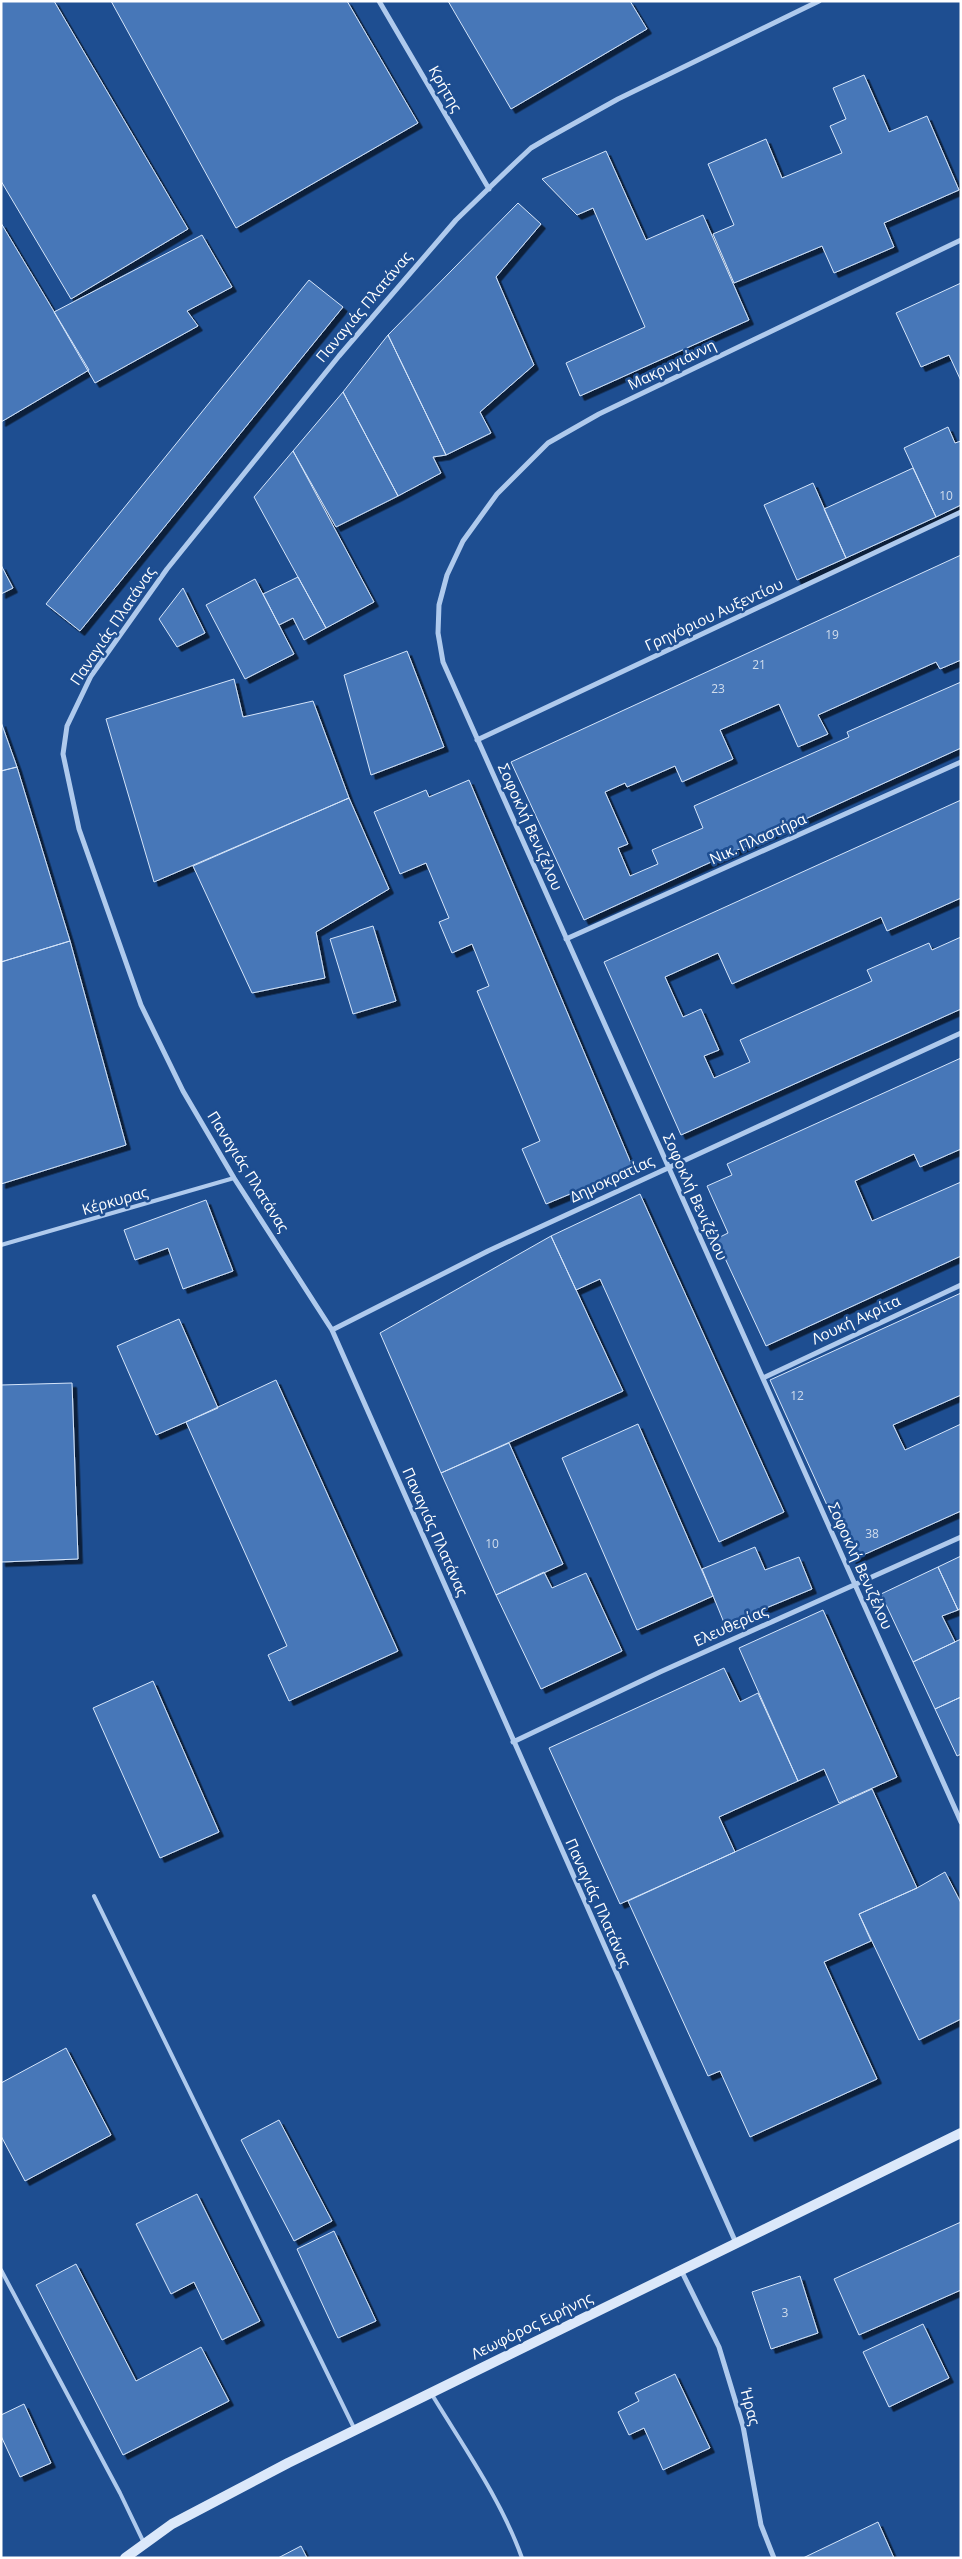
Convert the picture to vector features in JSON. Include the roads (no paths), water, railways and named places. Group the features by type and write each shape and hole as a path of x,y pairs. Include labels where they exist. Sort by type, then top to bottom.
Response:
{"street":[{"name":"Κρήτης","path":"379,1 489,189"},
{"name":"Παναγιάς Πλατάνας","path":"736,2243 332,1330 234,1178 183,1091 141,1005 79,829 63,754 67,726 91,676 196,532 410,271 456,220 531,148 618,99 819,1"},
{"name":"Μακρυγιάννη","path":"447,575 463,541 497,494 548,443 599,414 961,240"},
{"name":"Γρηγόριου Αυξεντίου","path":"477,740 961,512"},
{"name":"Σοφοκλή Βενιζέλου","path":"447,575 440,605 438,632 443,662 961,1822"},
{"name":"Νικ. Πλαστήρα","path":"566,939 961,762"},
{"name":"Δημοκρατίας","path":"332,1330 488,1251 961,1033"},
{"name":"Λουκή Ακρίτα","path":"763,1378 961,1285"},
{"name":"Ελευθερίας","path":"513,1742 660,1672 961,1537"},
{"name":"Λεωφόρος Ειρήνης","path":"125,2558 172,2524 205,2506 681,2269 961,2133"},
{"name":"Ήρας","path":"681,2269 719,2347 743,2426 762,2525 774,2558"}],"lane":[{"name":"Κέρκυρας","path":"1,1245 234,1178"},
{"path":"94,1896 355,2430"},
{"path":"1,2270 120,2492 144,2543"},
{"path":"431,2393 479,2472 513,2534 522,2558"}]}
